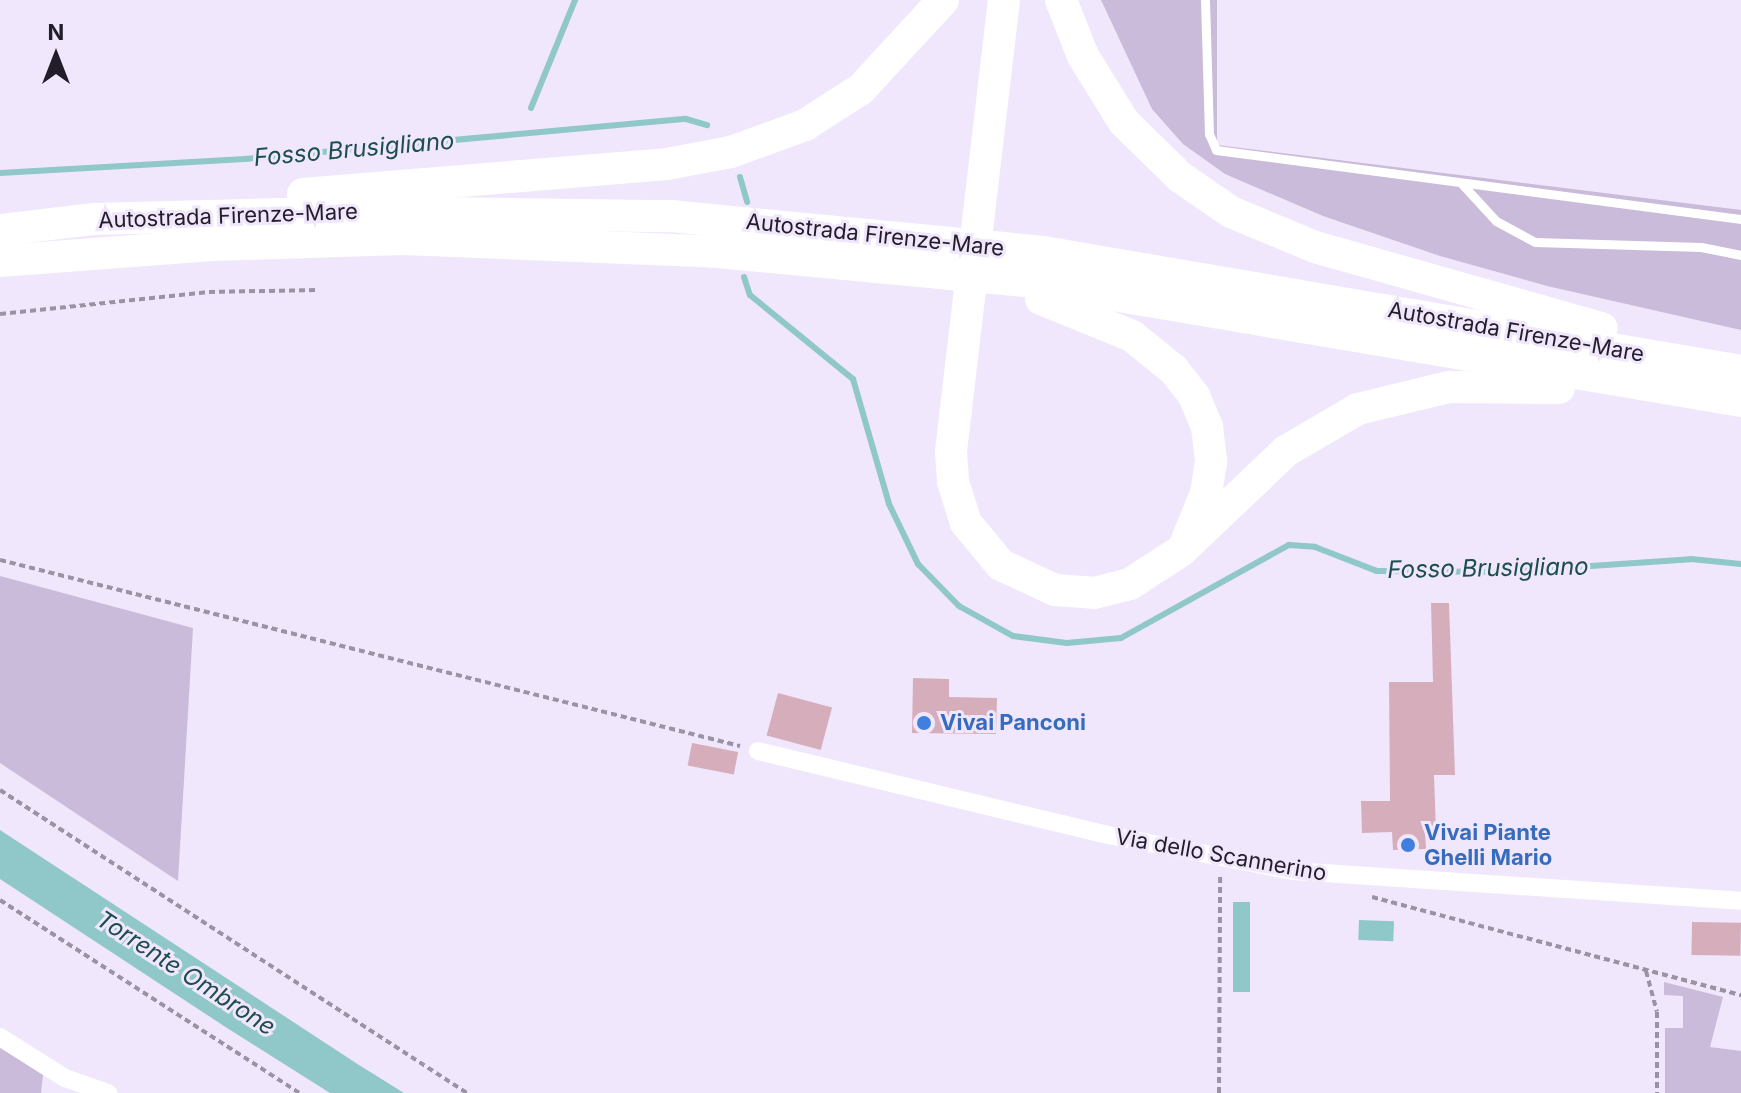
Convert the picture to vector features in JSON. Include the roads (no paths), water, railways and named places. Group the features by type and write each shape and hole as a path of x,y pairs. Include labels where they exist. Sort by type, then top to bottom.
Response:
{"highway":[{"path":"94,219 255,199 667,164 731,152 805,125 861,89 943,0"},
{"path":"1004,0 951,452 953,482 966,523 1001,565 1055,590 1094,593 1138,580 1182,550 1307,436 1358,409 1408,394 1507,384 1741,408"},
{"path":"1061,0 1083,56 1124,122 1180,177 1231,212 1384,268 1741,363"},
{"name":"Autostrada Firenze-Mare","path":"0,230 94,219 580,213 881,234 1153,269 1741,371"},
{"name":"Autostrada Firenze-Mare","path":"0,261 212,245 403,239 706,251 901,268 1187,304 1741,401"},
{"path":"901,268 1095,316 1148,346 1174,370 1202,411 1211,447 1206,493 1182,550"}],"street":[{"name":"Via dello Scannerino","path":"758,751 1221,858 1336,876 1741,901"},
{"path":"0,1037 65,1078 108,1093"}],"lane":[{"path":"1205,0 1209,134 1216,150 1741,219"},
{"path":"1462,184 1496,221 1535,242 1701,247 1741,255"}],"water":[{"name":"Torrente Ombrone","path":"0,830 404,1093 330,1093 227,1028 0,879"},
{"path":"1233,902 1250,902 1250,992 1233,992"},
{"path":"1359,920 1394,921 1393,941 1358,940"}],"waterway":[{"path":"531,108 575,0"},
{"name":"Fosso Brusigliano","path":"0,173 245,159 686,119 707,125"},
{"name":"Fosso Brusigliano","path":"740,177 747,202"},
{"name":"Fosso Brusigliano","path":"744,277 750,295 853,379 889,504 918,564 959,606 1013,636 1067,643 1121,638 1289,545 1315,547 1377,571 1502,572 1691,559 1741,564"}],"place":[{"name":"Vivai Panconi","path":"924,723"},
{"name":"Vivai Piante Ghelli Mario","path":"1408,845"}]}
